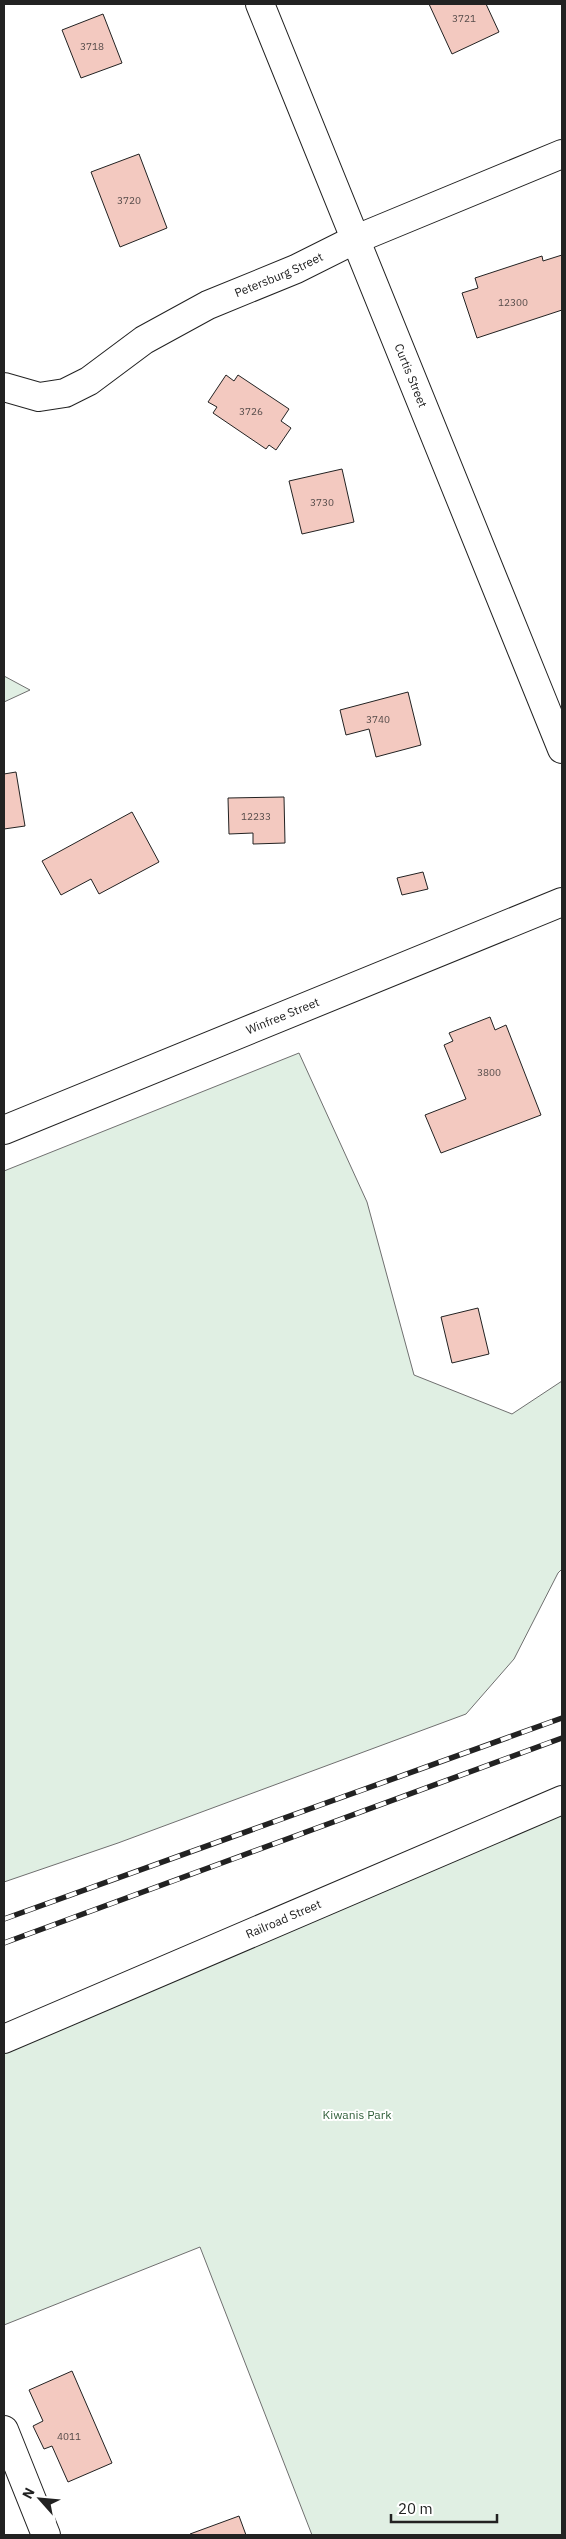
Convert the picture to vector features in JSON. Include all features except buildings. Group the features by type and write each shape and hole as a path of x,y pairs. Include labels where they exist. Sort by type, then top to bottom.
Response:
{"street":[{"name":"Curtis Street","path":"260,4 354,240 562,749"},
{"name":"Petersburg Street","path":"4,387 39,397 65,393 89,381 144,340 208,305 296,269 354,240 562,154"},
{"name":"Winfree Street","path":"4,1130 562,902"},
{"name":"Railroad Street","path":"4,2039 562,1800"},
{"path":"4,2430 46,2535"}],"green space":[{"path":"4,676 30,690 4,702"},
{"path":"299,1053 367,1202 414,1375 512,1414 562,1381 562,1569 558,1573 514,1659 466,1714 118,1843 4,1882 4,1171"},
{"name":"Kiwanis Park","path":"562,1792 562,2535 312,2535 200,2247 4,2325 4,2053"}],"railway":[{"path":"4,1919 562,1718"},
{"path":"4,1943 562,1738"}]}
